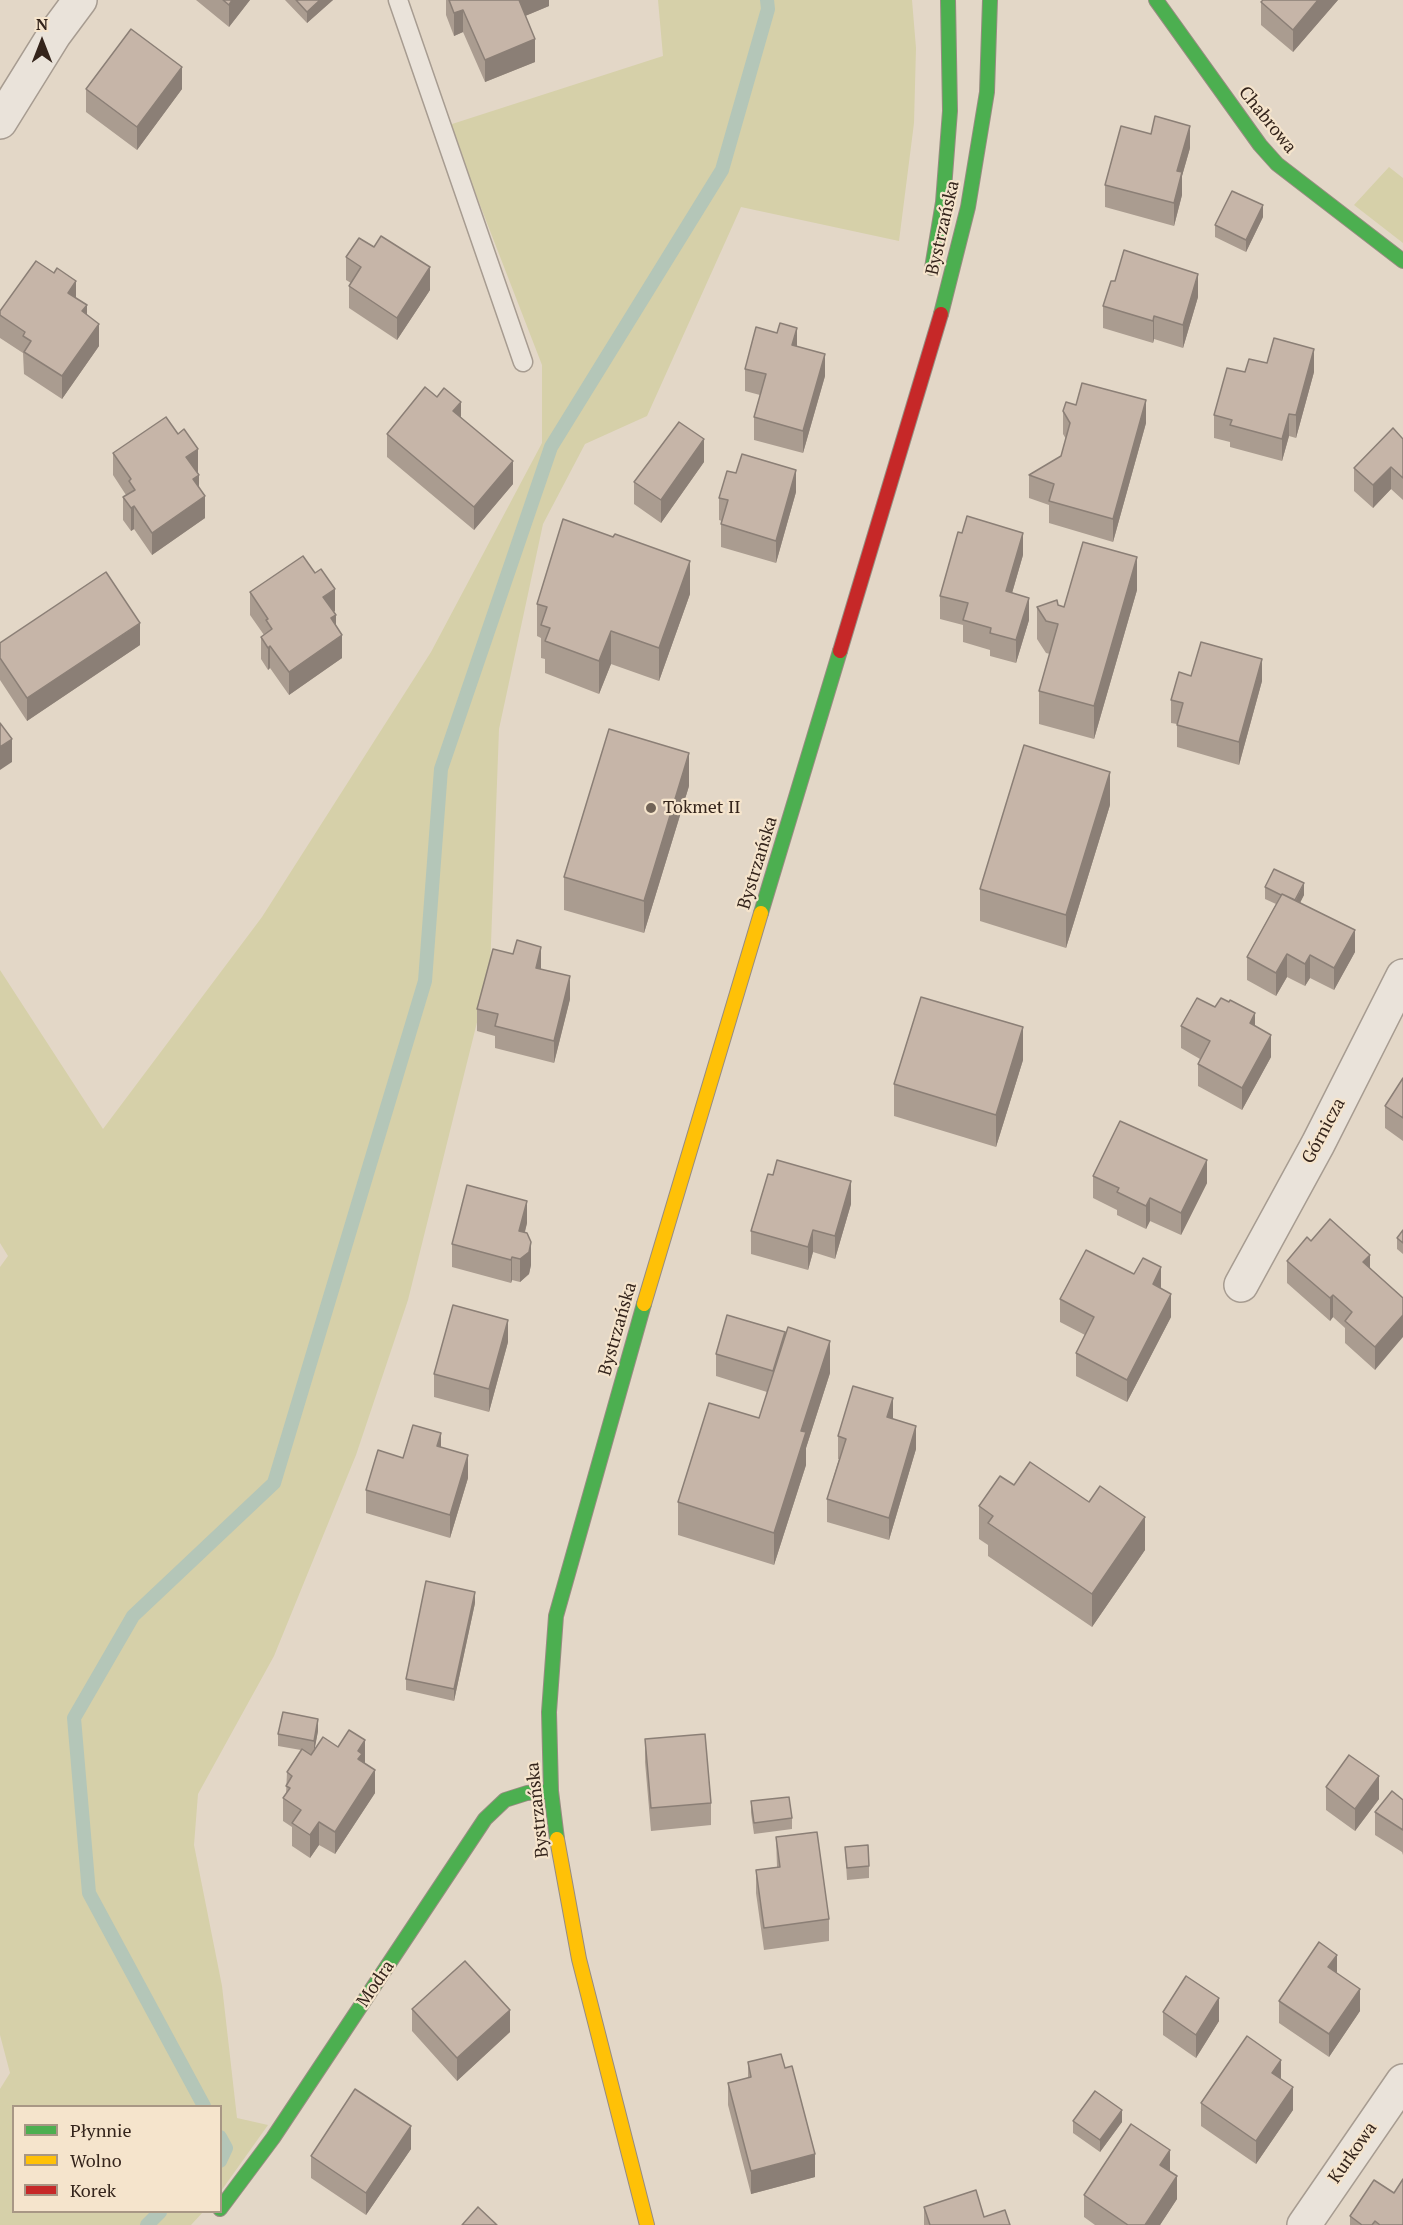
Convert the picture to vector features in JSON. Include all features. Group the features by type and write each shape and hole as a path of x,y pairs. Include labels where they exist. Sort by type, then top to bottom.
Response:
{"main road":[{"name":"Bystrzańska","path":"930,279 943,202 950,111 948,0"},
{"name":"Bystrzańska","path":"647,2225 579,1959 556,1834 551,1791 549,1712 550,1669 556,1616 566,1574 896,458 943,307 968,207 987,92 990,0"},
{"name":"Chabrowa","path":"1156,0 1260,145 1277,164 1403,261"},
{"name":"Bystrzańska","path":"896,458 920,335"},
{"name":"Modra","path":"222,2206 273,2139 485,1820 505,1800 527,1793 551,1791"}],"street":[{"path":"0,122 54,35 80,0"},
{"name":"Górnicza","path":"1241,1285 1318,1144 1403,976"},
{"name":"Kurkowa","path":"1304,2225 1403,2081"},
{"name":"Modra","path":"207,2225 217,2213"}],"lane":[{"path":"398,0 523,362"}],"shaded area":[{"path":"658,0 912,0 916,48 914,123 899,241 741,207 647,416 585,444 543,524 499,729 490,970 408,1300 356,1455 274,1656 198,1794 194,1845 222,1986 237,2118 268,2125 222,2190 222,2105 12,2105 12,2213 202,2213 191,2225 0,2225 0,2089 10,2073 0,2035 0,1267 8,1256 0,1243 0,970 103,1129 262,917 431,652 542,443 542,365 449,125 663,56"},
{"path":"1389,167 1403,178 1403,243 1354,205"}],"building":[{"path":"296,0 320,0 307,12"},
{"path":"449,0 519,0 535,39 485,60 463,10 454,13"},
{"path":"1263,0 1318,0 1293,30 1261,2"},
{"path":"131,29 182,67 137,127 86,89"},
{"path":"1155,116 1190,126 1177,171 1182,172 1174,203 1105,185 1121,126 1151,134"},
{"path":"1232,191 1263,205 1246,240 1215,225"},
{"path":"381,236 430,267 397,318 349,286 361,267 346,257 359,238 374,247"},
{"path":"1124,250 1198,274 1183,325 1154,316 1153,321 1103,306 1111,281 1115,281"},
{"path":"36,261 54,273 57,268 76,281 68,293 87,305 82,311 99,324 62,376 24,352 31,341 23,336 25,332 0,315 0,311"},
{"path":"780,323 797,328 792,345 825,354 803,431 754,417 766,374 745,369 756,327 777,333"},
{"path":"1274,338 1314,349 1296,415 1289,414 1282,439 1230,425 1232,420 1214,415 1227,368 1245,372 1249,359 1267,363"},
{"path":"1082,383 1146,400 1113,519 1049,501 1054,484 1029,475 1061,456 1070,423 1063,411 1066,402 1076,405"},
{"path":"425,387 437,397 444,388 461,402 453,411 513,461 474,507 387,434"},
{"path":"166,417 178,434 184,429 198,449 186,457 199,475 193,479 205,496 152,533 134,506 131,508 123,497 135,490 129,481 131,479 113,453"},
{"path":"679,422 704,439 661,500 634,482"},
{"path":"1393,428 1403,439 1403,478 1391,467 1373,485 1354,468"},
{"path":"742,454 796,470 776,541 721,524 728,500 719,498 727,471 736,473"},
{"path":"967,516 1023,533 1006,591 1029,598 1016,640 990,633 991,628 963,620 968,603 940,596 958,532 962,533"},
{"path":"563,519 613,537 615,534 690,561 659,648 611,631 599,661 545,641 550,628 541,625 547,607 537,604"},
{"path":"1083,542 1137,557 1094,706 1039,691 1058,624 1046,621 1037,607 1057,600 1058,605 1064,607"},
{"path":"303,556 315,573 321,569 335,589 323,597 336,615 331,618 342,635 289,672 261,637 272,629 250,592"},
{"path":"106,572 140,623 27,698 0,658 0,643"},
{"path":"1201,642 1262,659 1239,742 1177,725 1183,703 1171,700 1179,672 1191,676"},
{"path":"0,723 12,739 0,747"},
{"path":"609,729 689,753 644,901 564,877"},
{"path":"1024,745 1110,772 1066,915 980,889"},
{"path":"1274,869 1304,883 1295,900 1265,887"},
{"path":"1282,894 1355,930 1334,968 1310,955 1305,964 1287,954 1276,973 1247,957"},
{"path":"517,940 541,947 536,968 570,976 554,1041 495,1026 498,1014 477,1009 493,949 513,954"},
{"path":"921,997 1023,1027 996,1115 894,1084"},
{"path":"1197,998 1215,1007 1221,998 1229,1002 1230,1000 1255,1013 1250,1023 1271,1035 1242,1088 1198,1064 1210,1041 1181,1026"},
{"path":"1403,1078 1403,1118 1385,1106"},
{"path":"1120,1121 1207,1160 1181,1213 1150,1198 1146,1206 1117,1192 1119,1188 1093,1176"},
{"path":"777,1160 851,1181 835,1236 813,1230 808,1247 751,1231 768,1174 773,1175"},
{"path":"467,1185 527,1201 519,1231 527,1233 531,1242 529,1252 520,1259 512,1257 511,1260 452,1244"},
{"path":"1330,1219 1370,1255 1363,1262 1403,1298 1403,1315 1375,1347 1345,1321 1352,1312 1333,1295 1330,1298 1287,1261 1307,1237 1311,1241"},
{"path":"1403,1230 1403,1243 1397,1238"},
{"path":"1086,1250 1134,1274 1143,1258 1161,1267 1153,1284 1171,1294 1127,1380 1076,1353 1094,1317 1060,1299"},
{"path":"453,1305 508,1320 489,1389 434,1374"},
{"path":"727,1315 785,1332 773,1371 716,1354"},
{"path":"788,1327 830,1341 801,1431 806,1432 774,1533 678,1502 709,1403 759,1418"},
{"path":"853,1386 893,1398 887,1417 916,1426 889,1518 827,1499 846,1439 838,1436"},
{"path":"413,1425 441,1433 437,1446 468,1455 450,1515 366,1490 378,1450 403,1458"},
{"path":"1030,1462 1089,1502 1100,1486 1145,1517 1092,1594 988,1523 993,1516 979,1506 1000,1476 1014,1485"},
{"path":"426,1581 475,1592 454,1689 406,1679"},
{"path":"283,1712 318,1719 314,1741 278,1734"},
{"path":"349,1730 365,1740 358,1751 362,1754 358,1759 375,1770 335,1832 319,1822 310,1835 292,1823 301,1810 283,1798 290,1788 286,1786 292,1776 287,1772 302,1749 311,1755 323,1737 338,1747"},
{"path":"705,1734 711,1803 651,1808 645,1739"},
{"path":"1349,1755 1379,1776 1355,1809 1326,1787"},
{"path":"1392,1791 1403,1800 1403,1830 1375,1812"},
{"path":"789,1797 792,1818 754,1823 751,1801"},
{"path":"817,1832 829,1919 764,1928 756,1870 780,1867 776,1837"},
{"path":"868,1845 869,1866 847,1868 845,1847"},
{"path":"1319,1942 1337,1955 1328,1967 1360,1989 1329,2034 1279,2001"},
{"path":"465,1961 510,2010 457,2058 412,2009"},
{"path":"1186,1976 1219,1998 1196,2035 1163,2012"},
{"path":"1247,2036 1281,2060 1272,2073 1293,2087 1256,2141 1201,2103"},
{"path":"781,2054 785,2068 792,2066 815,2154 751,2171 728,2083 751,2077 748,2062"},
{"path":"355,2089 411,2126 366,2193 311,2156"},
{"path":"1095,2091 1122,2110 1100,2140 1073,2121"},
{"path":"1131,2124 1170,2150 1160,2165 1177,2176 1145,2225 1128,2225 1084,2195"},
{"path":"1403,2179 1403,2225 1380,2225 1375,2221 1372,2225 1362,2225 1350,2216 1374,2180 1394,2193"},
{"path":"976,2190 984,2217 1005,2210 1010,2225 930,2225 924,2207"},
{"path":"478,2207 497,2225 462,2225"}],"waterway":[{"path":"203,2105 89,1893 74,1718 133,1616 274,1483 425,981 441,769 551,447 722,170 768,9 767,0"},
{"path":"222,2141 226,2148 222,2157"},
{"path":"147,2225 159,2213"}],"traffic: fast":[{"path":"932,268 943,202 950,111 948,0"},
{"path":"941,314 968,207 987,92 990,0"},
{"path":"1156,0 1260,145 1277,164 1403,261"},
{"path":"761,913 840,651"},
{"path":"557,1839 551,1791 549,1712 556,1616 644,1304"},
{"path":"222,2206 273,2138 485,1819 505,1800 527,1793 551,1791"}],"traffic: slow":[{"path":"644,1304 761,913"},
{"path":"557,1839 579,1959 647,2225"}],"traffic: jam":[{"path":"840,651 941,314"}],"place":[{"name":"Tokmet II","path":"651,808"}]}
